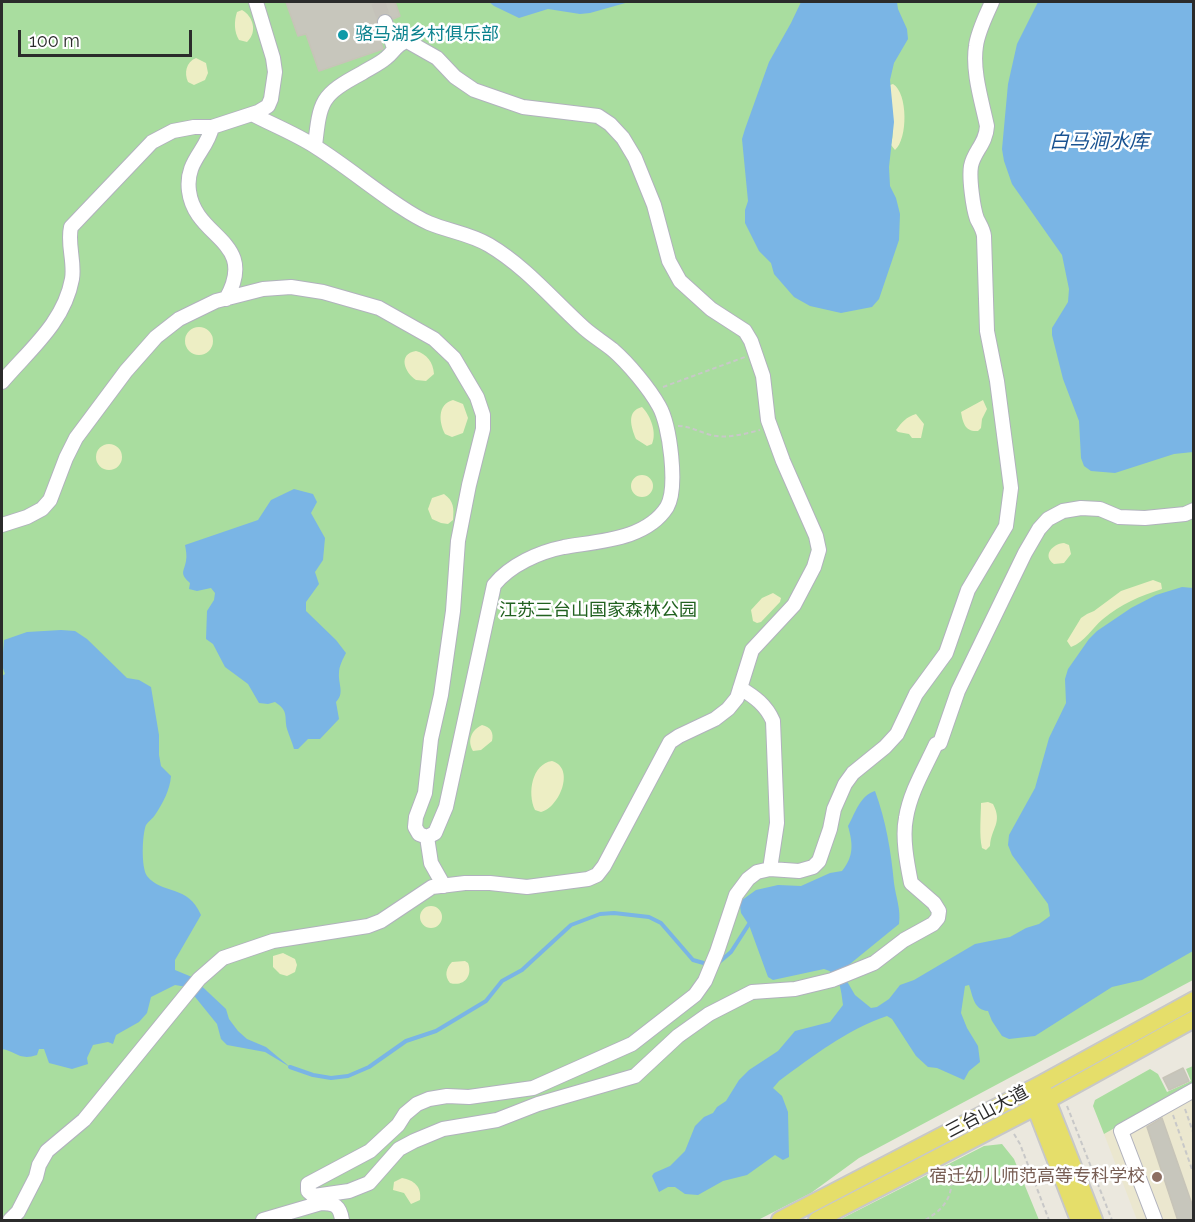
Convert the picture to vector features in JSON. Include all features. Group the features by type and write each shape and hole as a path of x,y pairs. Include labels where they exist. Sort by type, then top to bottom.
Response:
{"main road":[{"name":"三台山大道","path":"817,1221 1007,1122 1043,1094 1194,1000"},
{"name":"三台山大道","path":"780,1221 1194,1019"},
{"path":"1043,1094 1079,1221"},
{"path":"1043,1094 1094,1221"}],"lane":[{"path":"2,382 52,327 61,311 72,276 69,235 71,227 152,142 173,131 194,127 212,127 252,114 268,106 275,72 256,2"},
{"path":"992,2 978,35 975,49 975,64 987,126 986,137 971,164 970,174 975,212 983,228 987,331 996,375 1011,488 1006,526 968,590 946,653 916,694 897,734 853,773 845,784 834,809 819,861 813,867 799,871 770,868 757,872 748,879 736,895 712,965 705,981 694,994 632,1044 533,1088 469,1097 447,1096 417,1104 405,1114 399,1125 370,1151 308,1184 308,1191 315,1196 350,1191 369,1183 399,1149 414,1141 443,1130 497,1120 538,1104 635,1076 678,1036 709,1014 752,992 795,989 834,980 874,963 904,940 933,924 938,918 939,911 934,903 916,890 911,883 905,829 907,813 936,744 940,743 958,691 1024,553 1038,529 1063,511 1081,508 1100,509 1119,517 1145,518 1185,514 1194,510"},
{"path":"385,22 394,48"},
{"path":"10,1221 18,1212 47,1151 84,1120 199,980 224,958 273,940 368,926 381,921 432,887 490,883 526,887 588,879 597,875 604,866 670,742 715,719 737,698 752,650 794,605 814,567 819,550 816,536 783,461 771,427 763,376 745,331 711,309 680,281 669,261 654,205 635,158 623,138 610,124 598,116 523,107 474,90 459,81 437,58 407,41 394,48 388,57 331,91 323,102 317,124 315,146"},
{"path":"2,525 27,517 42,509 50,500 76,438 126,371 156,337 180,319 216,301 263,289 291,287 323,292 379,308 434,339 454,358 477,397 483,416 483,429 458,542 453,611 441,695 431,739 425,792 416,817 415,827 419,834 427,837 435,833 446,807 494,585 502,575 543,552 610,541 655,521 668,506 673,487 671,459 660,407 615,352 585,329 544,287 509,257 485,242 429,223 402,208 315,146 252,114"},
{"path":"212,127 194,160 188,179 192,206 197,215 226,243 236,267 248,281 263,289"},
{"path":"226,299 233,287 236,267"},
{"path":"740,688 757,699 769,711 773,721 777,823 770,868"},
{"path":"427,837 432,863 444,886"},
{"path":"1155,1221 1121,1131 1194,1090"},
{"path":"263,1221 321,1203 329,1203 340,1209 342,1221"}],"path":[{"path":"648,392 755,353"},
{"path":"666,427 683,426 712,435 724,436 771,427"},
{"path":"1043,1094 1112,1221"},
{"path":"1175,1101 1194,1135"},
{"path":"1175,1101 1194,1175"},
{"path":"1007,1122 1020,1143 1049,1221"},
{"path":"925,1221 940,1211 951,1194 954,1149"}],"shaded area":[{"name":"宿迁幼儿师范高等专科学校","path":"1193,1084 1193,1220 1137,1220 1104,1134"}],"green space":[{"name":"江苏三台山国家森林公园","path":"2,2 1193,2 1193,980 859,1158 811,1193 758,1220 2,1220"},
{"path":"1193,1066 1193,1084 1104,1134 1093,1106 1095,1100 1150,1069 1158,1074 1167,1092 1191,1081 1186,1069"},
{"path":"1002,1144 1014,1159 1039,1220 839,1220 984,1146"}],"sand":[{"path":"242,10 253,24 252,34 247,42 239,40 235,30 237,12"},
{"path":"196,58 206,63 208,73 205,80 194,85 188,82 186,72 190,62"},
{"path":"893,84 901,97 905,116 902,136 895,150 891,145 893,123 890,85"},
{"path":"199,327 209,331 213,341 209,351 199,355 189,351 185,341 189,331"},
{"path":"416,351 426,356 432,366 434,374 426,381 416,380 406,369 406,356"},
{"path":"453,400 463,404 468,418 463,433 452,437 445,434 441,425 441,414 444,405"},
{"path":"983,400 987,409 981,428 978,431 970,430 964,423 961,412"},
{"path":"642,407 653,430 652,444 647,446 636,439 631,425 634,412"},
{"path":"916,414 924,424 921,438 912,438 909,434 896,430 905,420"},
{"path":"109,444 118,448 122,457 118,466 109,470 100,466 96,457 100,448"},
{"path":"642,475 650,478 653,486 650,494 642,497 634,494 631,486 634,478"},
{"path":"444,494 452,502 453,508 453,520 448,524 432,519 428,509 432,498"},
{"path":"1064,543 1069,545 1071,554 1064,563 1054,564 1050,561 1050,551"},
{"path":"1153,580 1161,583 1162,589 1117,609 1103,619 1080,642 1071,647 1067,641 1081,618 1121,591"},
{"path":"773,593 781,598 780,602 761,622 753,621 751,610 762,598"},
{"path":"482,725 491,731 492,741 481,750 473,751 470,743 471,736"},
{"path":"552,761 563,771 564,779 559,796 548,809 541,812 535,810 531,796 533,780 545,763"},
{"path":"981,803 993,804 997,821 990,846 986,850 982,848 981,843"},
{"path":"431,906 439,909 442,917 439,925 431,928 423,925 420,917 423,909"},
{"path":"283,953 295,959 297,965 295,972 287,976 280,974 273,967 273,956"},
{"path":"465,961 469,968 466,979 455,984 450,983 446,975 450,964"},
{"path":"402,1178 416,1185 420,1191 420,1200 411,1204 404,1193 393,1190 394,1182"}],"water":[{"path":"489,2 629,2 590,13 580,14 548,9 519,18"},
{"path":"801,2 897,2 907,29 908,39 894,63 890,80 894,122 889,167 890,186 900,214 899,240 879,299 872,307 841,313 810,306 794,297 774,274 771,263 759,251 745,223 748,201 742,139 769,62"},
{"name":"白马涧水库","path":"1038,2 1193,2 1193,452 1174,454 1115,473 1091,471 1084,466 1081,458 1079,421 1063,379 1052,335 1052,328 1068,302 1069,289 1062,255 1012,184 1002,149 1008,84 1017,44"},
{"path":"294,489 313,494 317,502 311,513 325,538 323,560 315,572 319,584 306,602 306,611 346,653 339,670 341,692 336,702 339,719 320,739 308,739 298,749 294,749 282,708 275,702 259,703 248,684 225,667 213,644 206,639 207,611 214,600 215,593 211,588 197,591 189,589 190,583 184,577 183,572 186,559 185,545 258,520 271,500"},
{"path":"1182,587 1193,588 1193,951 1142,980 1112,987 1035,1036 1009,1039 1002,1036 988,1011 977,1005 969,985 965,986 961,1013 978,1046 980,1062 969,1071 964,1080 937,1068 928,1067 916,1056 892,1019 887,1016 872,1022 830,1044 779,1081 773,1088 782,1096 788,1112 789,1157 783,1160 775,1155 747,1175 723,1181 698,1195 685,1194 675,1187 668,1187 659,1192 652,1176 654,1173 670,1166 685,1151 695,1126 726,1101 739,1080 749,1070 778,1051 795,1031 830,1022 843,1005 837,978 824,969 773,980 768,977 749,925 741,913 742,900 756,890 778,885 801,886 830,873 842,871 849,860 851,850 848,826 865,796 875,791 888,836 899,908 899,924 845,968 848,983 855,995 871,1008 889,999 900,985 914,980 975,944 1010,937 1039,924 1050,916 1048,904 1012,855 1008,845 1009,835 1035,788 1049,738 1066,703 1065,679 1068,669 1097,631 1131,608 1156,595"},
{"path":"75,631 87,639 127,678 139,680 151,687 159,735 161,766 171,776 163,801 146,825 143,843 145,872 153,882 189,898 201,915 175,960 175,970 192,977 226,1009 229,1019 247,1039 266,1047 290,1067 265,1052 227,1045 221,1039 217,1024 187,987 175,985 151,997 147,1013 139,1022 116,1035 113,1044 108,1042 93,1045 87,1058 88,1064 72,1069 49,1063 44,1049 39,1049 37,1055 26,1057 2,1049 2,676 5,674 2,665 4,640 27,632"}],"building":[{"name":"骆马湖乡村俱乐部","path":"286,2 395,2 400,16 393,19 386,13 378,17 376,24 383,49 319,71 306,34 298,36"},
{"path":"1183,1068 1189,1081 1169,1090 1163,1078"},
{"path":"1162,1118 1194,1210 1194,1218 1185,1221 1178,1221 1147,1127"}],"waterway":[{"path":"290,1067 331,1078 348,1076 369,1067 406,1041 436,1031 486,1001 502,981 522,970 571,925 600,914 614,913 649,917 661,923 693,960 707,964"},
{"path":"717,964 731,952 749,924"}],"tunnel":[{"path":"378,2 385,22"}],"place":[{"name":"骆马湖乡村俱乐部","path":"343,35"},
{"name":"宿迁幼儿师范高等专科学校","path":"1157,1177"}]}
